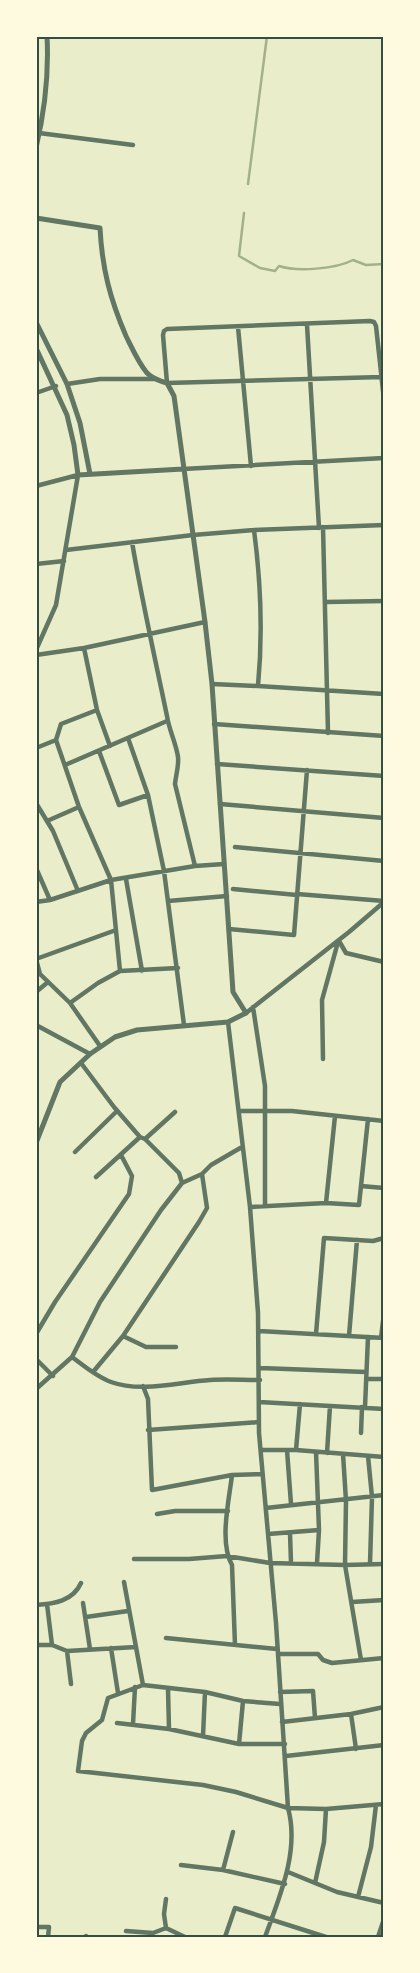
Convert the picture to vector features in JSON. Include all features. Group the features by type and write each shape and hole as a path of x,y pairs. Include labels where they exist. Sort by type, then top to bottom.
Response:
{"street":[{"path":"36,148 45,102 49,65 47,36"},
{"path":"38,135 132,144"},
{"path":"36,218 100,228 103,265 111,298 138,360 155,379 167,384 382,376"},
{"path":"36,322 67,384 80,424 90,474"},
{"path":"246,1013 233,992 212,684 174,396 167,384 163,335 167,329 374,322 384,400"},
{"path":"308,325 326,602 328,733"},
{"path":"238,327 250,466"},
{"path":"36,348 56,386 67,415 74,445 78,476 56,605 36,650"},
{"path":"67,384 100,379 155,379"},
{"path":"36,393 56,386"},
{"path":"36,486 90,474 384,458"},
{"path":"66,550 254,530 384,525"},
{"path":"254,530 262,608 258,686"},
{"path":"132,542 139,586 167,721 178,755 179,764 176,784 195,866"},
{"path":"36,564 64,561"},
{"path":"326,602 384,601"},
{"path":"36,655 84,648 205,622"},
{"path":"84,648 97,710 110,746"},
{"path":"212,684 384,694"},
{"path":"97,710 62,724 56,740 80,807 111,880 120,971"},
{"path":"65,765 167,721"},
{"path":"214,724 384,736"},
{"path":"128,738 148,795 164,870 184,1025"},
{"path":"36,748 56,740"},
{"path":"99,751 119,806 148,795"},
{"path":"217,764 384,776"},
{"path":"229,929 294,935 307,770"},
{"path":"36,803 53,831 78,891"},
{"path":"220,804 384,818"},
{"path":"47,821 80,807"},
{"path":"235,848 384,861"},
{"path":"36,902 50,900 111,880 126,879 164,870 224,864"},
{"path":"36,868 50,900"},
{"path":"126,879 142,970"},
{"path":"233,889 384,902"},
{"path":"168,901 227,896"},
{"path":"36,1143 60,1082 100,1046 115,1037 132,1031 228,1022 246,1013 384,902"},
{"path":"100,1046 70,1003 40,974 36,959 116,930"},
{"path":"338,940 346,954 384,962"},
{"path":"323,1059 322,1000 338,940"},
{"path":"70,1003 98,983 120,971 178,968"},
{"path":"36,992 48,982"},
{"path":"253,1007 265,1086 265,1206"},
{"path":"228,1022 250,1207 259,1331 259,1422 262,1474 291,1828 288,1872 265,1937"},
{"path":"36,1025 90,1054"},
{"path":"81,1063 118,1111 142,1138 179,1173 182,1183"},
{"path":"75,1152 118,1111"},
{"path":"239,1111 292,1111 384,1121"},
{"path":"96,1177 175,1112"},
{"path":"326,1203 335,1116"},
{"path":"250,1207 326,1203 359,1205 368,1119"},
{"path":"36,1389 53,1376 72,1357 100,1302 161,1210 182,1183 202,1174 211,1165 242,1146"},
{"path":"36,1334 54,1302 130,1194 132,1176 121,1155"},
{"path":"93,1372 122,1336 175,1260 207,1208 202,1174"},
{"path":"361,1186 384,1188"},
{"path":"316,1334 324,1238 373,1241 384,1238"},
{"path":"349,1336 357,1240"},
{"path":"259,1331 382,1338 384,1313"},
{"path":"122,1336 146,1347 176,1347"},
{"path":"360,1433 368,1337"},
{"path":"72,1357 109,1382 143,1386 210,1380 260,1380"},
{"path":"36,1359 53,1376"},
{"path":"260,1368 366,1372"},
{"path":"366,1379 384,1379"},
{"path":"143,1386 148,1399 152,1490 232,1475 262,1474"},
{"path":"259,1402 384,1408"},
{"path":"296,1450 300,1404"},
{"path":"327,1453 330,1406"},
{"path":"148,1430 259,1422"},
{"path":"261,1450 296,1450 384,1457"},
{"path":"287,1450 291,1504"},
{"path":"316,1452 319,1530 317,1563"},
{"path":"343,1454 346,1501 344,1565 361,1660"},
{"path":"368,1456 372,1497 370,1564"},
{"path":"232,1475 225,1540 226,1556 232,1565 235,1645"},
{"path":"266,1508 291,1504 346,1501 384,1495"},
{"path":"157,1514 175,1511 228,1510"},
{"path":"268,1534 319,1530"},
{"path":"290,1533 291,1563"},
{"path":"134,1559 189,1559 226,1556 270,1563 384,1564"},
{"path":"124,1582 143,1685"},
{"path":"36,1605 72,1597 81,1583"},
{"path":"352,1602 384,1600"},
{"path":"83,1602 90,1649"},
{"path":"47,1604 52,1646"},
{"path":"86,1617 128,1611"},
{"path":"166,1638 277,1649"},
{"path":"37,1645 52,1646 67,1651 136,1647"},
{"path":"111,1648 118,1693"},
{"path":"67,1651 71,1684"},
{"path":"278,1654 318,1654 323,1660 332,1663 384,1658"},
{"path":"280,1704 243,1700 205,1692 143,1685 118,1693 108,1698 102,1720 86,1733 82,1742 78,1771 203,1785 236,1792 288,1808 326,1809 384,1804"},
{"path":"133,1724 135,1688"},
{"path":"168,1689 170,1729"},
{"path":"280,1692 313,1691 314,1718"},
{"path":"203,1736 205,1692"},
{"path":"240,1744 243,1700"},
{"path":"282,1722 384,1708"},
{"path":"351,1714 356,1749"},
{"path":"117,1724 133,1724 170,1729 240,1744 285,1744"},
{"path":"286,1756 384,1745"},
{"path":"358,1897 371,1847 376,1805"},
{"path":"315,1883 324,1842 326,1809"},
{"path":"223,1870 233,1832"},
{"path":"181,1865 223,1870 285,1884"},
{"path":"288,1872 338,1892 384,1903"},
{"path":"166,1899 164,1914 166,1928"},
{"path":"225,1937 235,1908 326,1937"},
{"path":"378,1937 384,1919"},
{"path":"36,1927 49,1927 48,1937"},
{"path":"126,1931 153,1933 166,1928 185,1937"}],"waterway":[{"path":"248,184 267,36"},
{"path":"244,213 239,256 260,268 275,271 279,266 296,269 316,269 337,266 353,260 366,265 384,264"}]}
